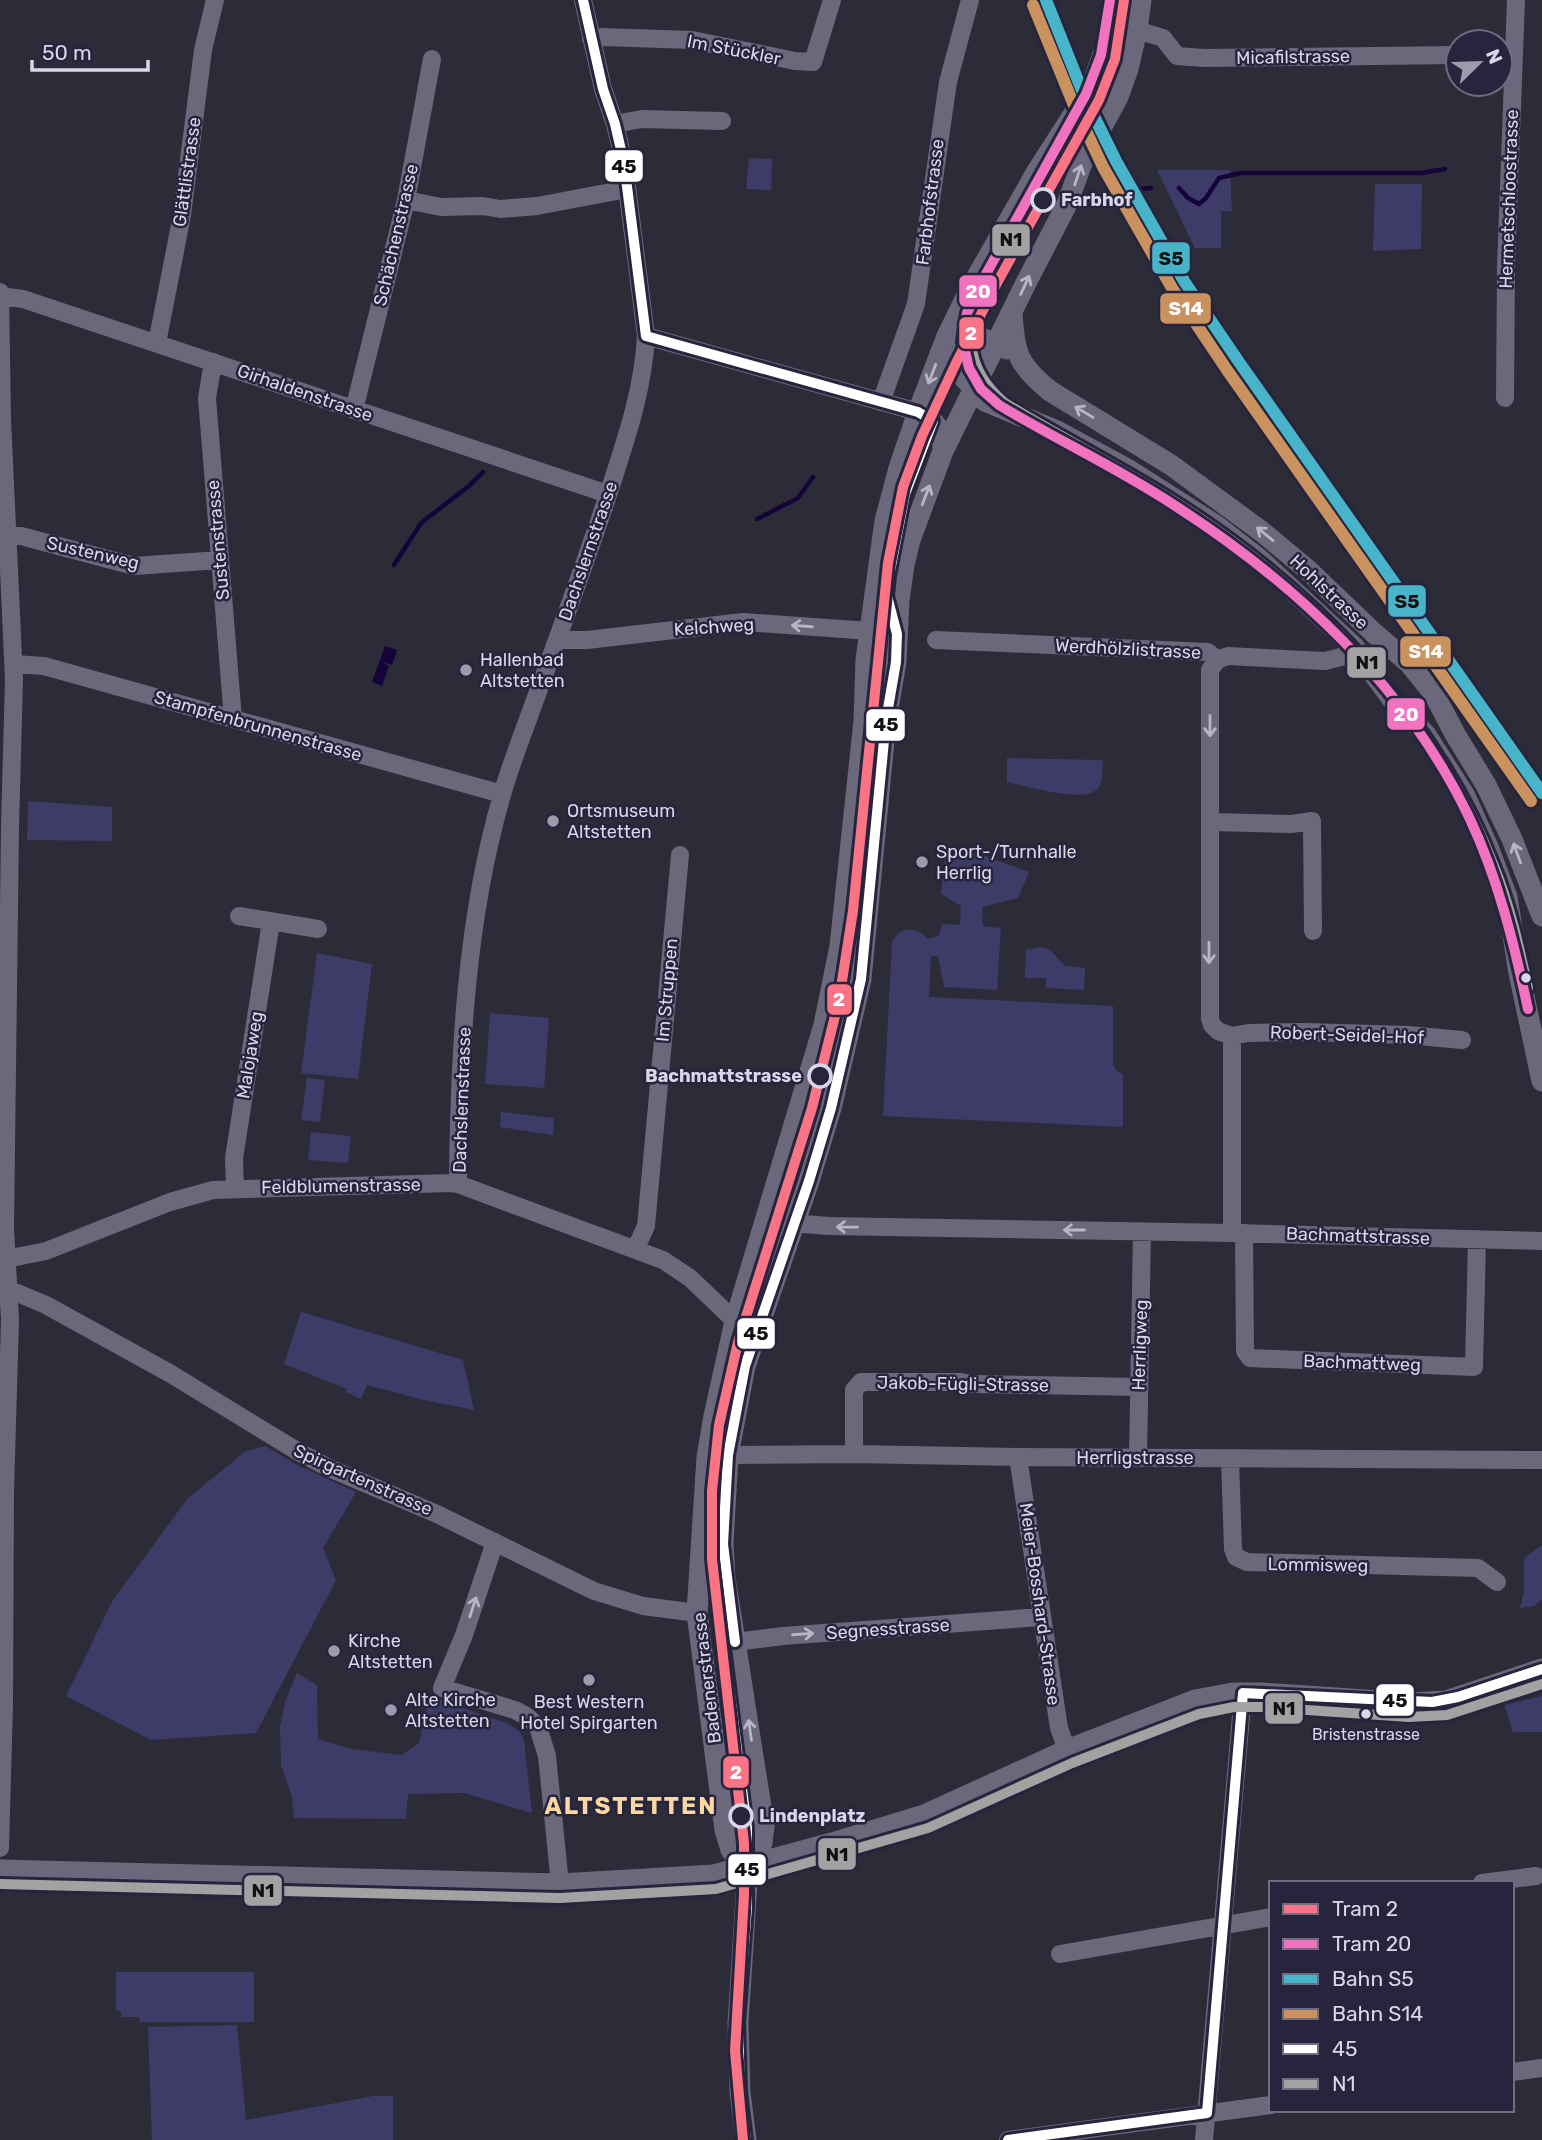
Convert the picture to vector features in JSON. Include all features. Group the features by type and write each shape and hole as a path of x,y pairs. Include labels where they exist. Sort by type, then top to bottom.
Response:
{"street":[{"name":"Glättlistrasse","path":"157,343 183,215 203,50 215,0"},
{"name":"Dachslernstrasse","path":"458,1184 465,1016 472,943 490,842 502,793 637,405 645,364 646,336 624,163 590,39 583,0"},
{"name":"Im Stückler","path":"590,39 608,37 692,40 795,61 813,62 832,0"},
{"name":"Farbhofstrasse","path":"881,402 916,304 945,99 970,0"},
{"name":"Badenerstrasse","path":"748,1867 731,1850 724,1830 697,1613 707,1457 735,1321 824,1026 840,946 864,721 866,660 885,521 918,412 947,336 961,305 1036,173 1091,87 1107,44 1115,0"},
{"name":"Badenerstrasse","path":"746,2140 740,2092 738,2023 748,1867 762,1843 764,1826 735,1642 723,1544 728,1455 745,1366 797,1221 831,1108 861,979 886,720 896,662 899,600 904,565 916,520 943,451 1067,204 1082,163 1118,97 1128,69 1141,0"},
{"name":"Hermetschloostrasse","path":"1511,28 1516,0"},
{"name":"Micafilstrasse","path":"1137,30 1163,38 1177,55 1204,58 1444,55"},
{"name":"Schächenstrasse","path":"354,410 406,200 432,60"},
{"name":"Hermetschloostrasse","path":"1505,398 1507,98"},
{"path":"615,124 642,119 722,121"},
{"path":"406,200 441,207 483,206 500,209 537,206 627,189"},
{"name":"Girhaldenstrasse","path":"0,295 23,299 608,494"},
{"path":"0,295 2,419 9,536 10,827 3,1160 6,1259 4,1289 10,1320 0,1848"},
{"path":"1012,313 1017,355"},
{"name":"Hohlstrasse","path":"1542,916 1512,839 1486,785 1434,694 1409,663 1308,570 1261,531 1171,465 1050,391 1038,382 1017,355 996,342 975,334 947,336 957,370 985,401 1083,444 1173,497 1217,526 1279,576 1354,647 1395,703 1434,746 1465,796 1488,847 1510,909 1519,974 1542,1081"},
{"path":"646,336 927,415 942,436 943,451"},
{"name":"Sustenstrasse","path":"213,362 207,398 233,719"},
{"name":"Sustenweg","path":"9,536 21,536 134,566 220,560"},
{"name":"Kelchweg","path":"557,640 587,640 743,622 870,631"},
{"name":"Werdhölzlistrasse","path":"936,640 1208,652 1217,660 1228,656 1335,660 1354,647"},
{"path":"1217,660 1210,670 1210,1019 1218,1031 1232,1036 1238,1233"},
{"name":"Stampfenbrunnenstrasse","path":"9,674 44,666 502,793"},
{"path":"1210,822 1291,824 1312,821 1312,931"},
{"name":"Im Struppen","path":"636,1248 646,1226 680,855"},
{"path":"239,916 318,929"},
{"name":"Malojaweg","path":"235,1189 234,1158 271,922"},
{"name":"Robert-Seidel-Hof","path":"1232,1036 1248,1033 1314,1032 1462,1040"},
{"name":"Feldblumenstrasse","path":"6,1259 46,1251 186,1196 213,1190 458,1184 663,1260 690,1278 735,1321"},
{"name":"Bachmattstrasse","path":"797,1221 829,1226 1542,1241"},
{"name":"Herrligweg","path":"1138,1458 1142,1232"},
{"name":"Bachmattweg","path":"1238,1233 1245,1351 1250,1358 1474,1367 1477,1239"},
{"name":"Spirgartenstrasse","path":"4,1289 46,1305 170,1374 297,1451 438,1514 563,1576 614,1598 643,1606 697,1613"},
{"path":"735,1321 758,1332"},
{"name":"Jakob-Fügli-Strasse","path":"854,1454 854,1390 861,1382 961,1381 971,1384 1139,1387"},
{"name":"Herrligstrasse","path":"728,1455 1542,1460"},
{"name":"Meier-Bosshard-Strasse","path":"1018,1457 1059,1728 1067,1750"},
{"name":"Lommisweg","path":"1230,1459 1233,1549 1236,1557 1247,1562 1478,1568 1497,1581"},
{"path":"495,1542 464,1635 442,1688 515,1710 538,1727 547,1756 559,1884"},
{"name":"Segnesstrasse","path":"735,1642 1041,1617"},
{"path":"0,1870 559,1884 714,1875 924,1815 1067,1750 1195,1700 1243,1693 1432,1702 1458,1698 1542,1669"},
{"path":"1204,2140 1243,1693"},
{"path":"1497,1881 1536,1876"},
{"path":"1060,1954 1269,1917"},
{"path":"1514,2072 1542,2068"},
{"path":"1010,2140 1269,2105"}],"shaded area":[{"path":"749,158 772,159 771,190 746,189"},
{"path":"1157,170 1230,170 1232,211 1221,211 1221,248 1195,248"},
{"path":"1375,184 1422,184 1421,249 1373,251"},
{"path":"385,646 397,650 392,665 382,662 389,666 382,686 372,682"},
{"path":"1007,758 1103,760 1101,781 1095,791 1077,795 1007,782"},
{"path":"28,801 112,807 112,841 27,840"},
{"path":"963,848 1029,872 1018,898 982,907 983,926 1001,928 997,990 944,987 938,956 931,956 929,997 1113,1006 1113,1065 1123,1074 1123,1127 883,1116 892,942 904,930 914,930 928,939 938,936 943,924 960,925 961,906 941,894 945,857"},
{"path":"1041,947 1050,950 1065,966 1085,968 1084,990 1046,988 1046,978 1025,978 1026,950"},
{"path":"317,953 372,964 358,1079 301,1073"},
{"path":"490,1013 549,1018 544,1088 485,1084"},
{"path":"307,1078 325,1080 320,1122 301,1120"},
{"path":"501,1112 554,1118 553,1135 500,1127"},
{"path":"311,1132 351,1136 348,1163 308,1160"},
{"path":"301,1312 463,1360 474,1410 367,1385 361,1399 346,1392 347,1389 284,1364"},
{"path":"266,1446 297,1465 356,1492 323,1548 336,1580 256,1733 151,1740 66,1696 113,1600 188,1498 246,1451"},
{"path":"1542,1545 1542,1599 1534,1606 1520,1608 1524,1591 1524,1558"},
{"path":"297,1673 317,1685 318,1739 351,1749 402,1755 419,1743 429,1696 509,1724 520,1732 524,1740 532,1813 464,1793 408,1794 406,1819 294,1818 292,1797 281,1765 280,1727 285,1702"},
{"path":"1542,1696 1542,1732 1513,1732 1504,1705"},
{"path":"116,1972 254,1972 254,2022 140,2022 139,2017 121,2017 121,2011 116,2010"},
{"path":"237,2025 246,2120 373,2096 393,2096 393,2140 152,2140 148,2027"}],"waterway":[{"path":"1179,188 1188,198 1199,204 1219,178 1241,173 1421,173 1445,169"},
{"path":"1139,189 1151,188"},
{"path":"394,565 421,523 483,472"},
{"path":"757,519 798,498 813,477"}],"tram line":[{"name":"20","path":"1110,0 1101,55 1086,94 967,313 963,342 969,368 981,389 999,405 1109,466 1219,535 1304,603 1380,681 1414,724 1469,817 1504,911 1528,1009"},
{"name":"2","path":"743,2140 735,2051 744,1895 744,1843 712,1559 712,1491 719,1425 738,1342 812,1108 839,1000 853,911 888,563 903,487 922,436 956,363 998,281 1099,100 1115,59 1124,0"}],"rail line":[{"name":"S5","path":"1046,0 1085,98 1116,161 1184,281 1542,793"},
{"name":"S14","path":"1033,5 1073,103 1103,167 1172,288 1531,801"}],"transit line":[{"name":"45","path":"583,0 603,89 624,163 646,336"},
{"name":"N1","path":"1114,0 1104,55 1089,96 974,308 971,322 972,348 979,372 1005,403 1153,488 1225,535 1274,573 1320,614 1363,659 1403,706 1438,757 1469,810 1505,896 1528,988"},
{"name":"45","path":"646,336 918,412 933,421"},
{"name":"45","path":"735,1642 723,1544 728,1455 745,1366 809,1181 831,1108 861,979 886,720 896,662 897,634 887,596 889,576 905,494 933,421"},
{"name":"45","path":"718,1600 747,1828 747,1907 738,2023 740,2092 746,2140"},
{"name":"45","path":"1243,1693 1432,1702 1458,1697 1542,1669"},
{"name":"N1","path":"0,1884 560,1898 716,1889 928,1828 1072,1763 1199,1714 1234,1707 1262,1707 1409,1717 1447,1715 1542,1684"},
{"name":"45","path":"1207,2113 1243,1693"},
{"name":"45","path":"1008,2140 1207,2113"}],"place":[{"name":"Farbhof","path":"1043,200"},
{"name":"Hallenbad Altstetten","path":"466,670"},
{"name":"Ortsmuseum Altstetten","path":"553,821"},
{"name":"Sport-/Turnhalle Herrlig","path":"922,862"},
{"name":"Bachmattstrasse","path":"820,1076"},
{"name":"Kirche Altstetten","path":"334,1651"},
{"name":"Best Western Hotel Spirgarten","path":"589,1680"},
{"name":"Alte Kirche Altstetten","path":"391,1710"},
{"name":"Bristenstrasse","path":"1366,1714"},
{"name":"Lindenplatz","path":"741,1816"}],"district":[{"name":"ALTSTETTEN","path":"631,1806"}]}
